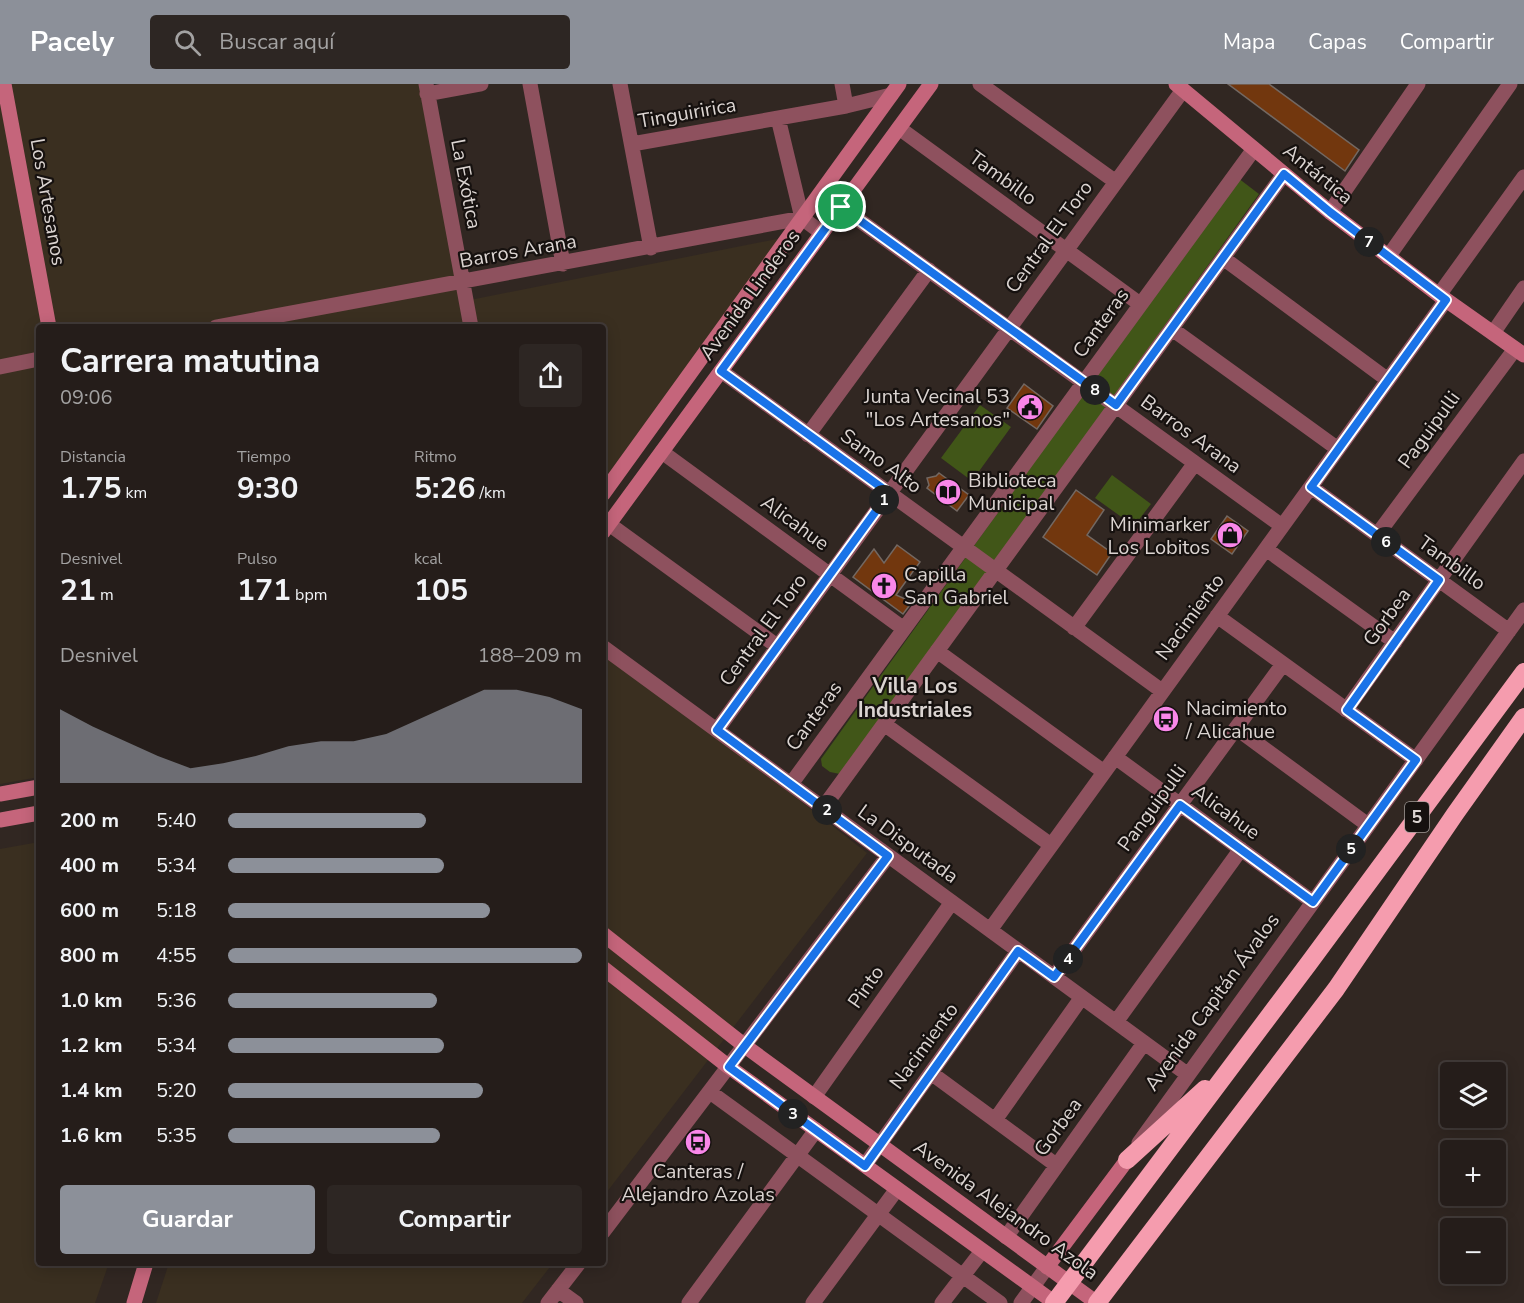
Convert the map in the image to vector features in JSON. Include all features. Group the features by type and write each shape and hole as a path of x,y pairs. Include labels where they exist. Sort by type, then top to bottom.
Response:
{"highway":[{"name":"5","path":"1054,1303 1524,672"},
{"name":"5","path":"1097,1303 1336,989 1524,717"},
{"path":"1127,1160 1237,1059"}],"street":[{"name":"Los Artesanos","path":"4,84 48,324"},
{"path":"427,89 481,84"},
{"path":"530,84 563,264"},
{"path":"620,84 651,248"},
{"path":"842,84 846,106"},
{"name":"Avenida Linderos","path":"606,528 931,84"},
{"path":"980,84 1116,182"},
{"path":"1330,212 1418,84"},
{"name":"Central El Toro","path":"717,730 1116,182 1180,87"},
{"name":"Antártica","path":"1180,87 1330,212 1442,298 1519,352"},
{"path":"1388,257 1508,87"},
{"name":"La Exótica","path":"427,89 470,324"},
{"name":"Tinguiririca","path":"632,144 846,106 895,89"},
{"name":"Avenida Linderos","path":"606,490 895,89"},
{"path":"778,118 802,218 822,233"},
{"name":"Tambillo","path":"899,128 1140,304"},
{"name":"Canteras","path":"791,784 1254,149"},
{"path":"823,808 1284,174"},
{"name":"Nacimiento","path":"990,930 1388,380 1524,177"},
{"name":"Barros Arana","path":"841,207 1282,526"},
{"name":"Barros Arana","path":"232,324 651,248 802,218"},
{"path":"1223,258 1388,380"},
{"path":"808,435 929,270"},
{"path":"1493,333 1524,288"},
{"path":"1172,329 1338,449"},
{"name":"Paguipulli","path":"1377,535 1519,352"},
{"path":"0,367 36,360"},
{"name":"Samo Alto","path":"721,371 1162,691"},
{"name":"Alicahue","path":"662,452 904,629"},
{"name":"Gorbea","path":"1347,710 1524,461"},
{"path":"1074,628 1195,463"},
{"name":"Tambillo","path":"1311,487 1509,631"},
{"path":"606,528 777,646"},
{"path":"1266,549 1395,642"},
{"name":"Avenida Capitán Ávalos","path":"1021,1303 1524,610"},
{"path":"1217,616 1416,760"},
{"name":"La Disputada","path":"606,649 1187,1074"},
{"path":"937,651 1104,772"},
{"name":"Panguipulli","path":"1054,977 1283,664"},
{"path":"884,724 1051,845"},
{"path":"1236,728 1368,825"},
{"name":"Alicahue","path":"1115,757 1313,902"},
{"path":"0,794 36,788"},
{"path":"0,820 36,814"},
{"path":"1116,1022 1241,849"},
{"path":"606,1228 888,856"},
{"name":"Pinto","path":"814,1096 952,902"},
{"name":"Avenida Alejandro Azola","path":"606,936 745,1046 1097,1303"},
{"name":"Nacimiento","path":"865,1166 1018,951"},
{"path":"606,970 729,1067 1054,1303"},
{"path":"995,1120 1082,997"},
{"name":"Gorbea","path":"1006,1236 1144,1043"},
{"path":"931,1073 1056,1165"},
{"path":"710,1092 1000,1303"},
{"path":"689,1303 816,1130"},
{"path":"813,1303 897,1189"},
{"path":"942,1303 982,1251"},
{"path":"134,1303 145,1266"},
{"path":"548,1303 577,1266"},
{"path":"558,1290 576,1303"}],"shaded area":[{"path":"0,84 422,84 465,301 782,238 606,477 606,324 36,324 36,778 0,784"},
{"path":"606,648 867,853 606,1193"},
{"path":"36,843 36,1266 108,1266 95,1303 0,1303 0,849"},
{"path":"168,1266 551,1266 522,1303 156,1303"}],"green space":[{"path":"1238,178 1259,194 840,774 830,772 822,766 821,759"},
{"path":"980,405 1011,427 972,481 941,458"},
{"path":"1112,475 1151,504 1134,526 1095,498"}],"building":[{"path":"1228,84 1269,84 1359,150 1345,171"},
{"name":"Junta Vecinal 53 \"Los Artesanos\"","path":"1024,384 1053,406 1037,429 1007,408"},
{"name":"Biblioteca Municipal","path":"939,473 969,495 957,511 927,488 929,485 927,478"},
{"path":"1076,490 1104,510 1087,535 1112,553 1097,575 1043,537"},
{"name":"Minimarker Los Lobitos","path":"1227,516 1248,531 1232,554 1211,539"},
{"name":"Capilla San Gabriel","path":"897,545 920,562 896,595 912,602 903,614 853,577 874,549 884,563"}],"place":[{"name":"Junta Vecinal 53 \"Los Artesanos\"","path":"1030,407"},
{"name":"Biblioteca Municipal","path":"948,492"},
{"name":"Minimarker Los Lobitos","path":"1230,535"},
{"name":"Capilla San Gabriel","path":"884,586"},
{"name":"Nacimiento / Alicahue","path":"1166,719"},
{"name":"Canteras / Alejandro Azolas","path":"698,1142"}],"district":[{"name":"Villa Los Industriales","path":"915,698"}],"route":[{"path":"1284,174 1446,300 1311,487 1439,580 1347,710 1416,760 1313,902 1180,805 1054,977 1018,951 865,1166 729,1067 888,856 717,730 889,493 721,371 841,207 1116,405 1284,174"}]}
